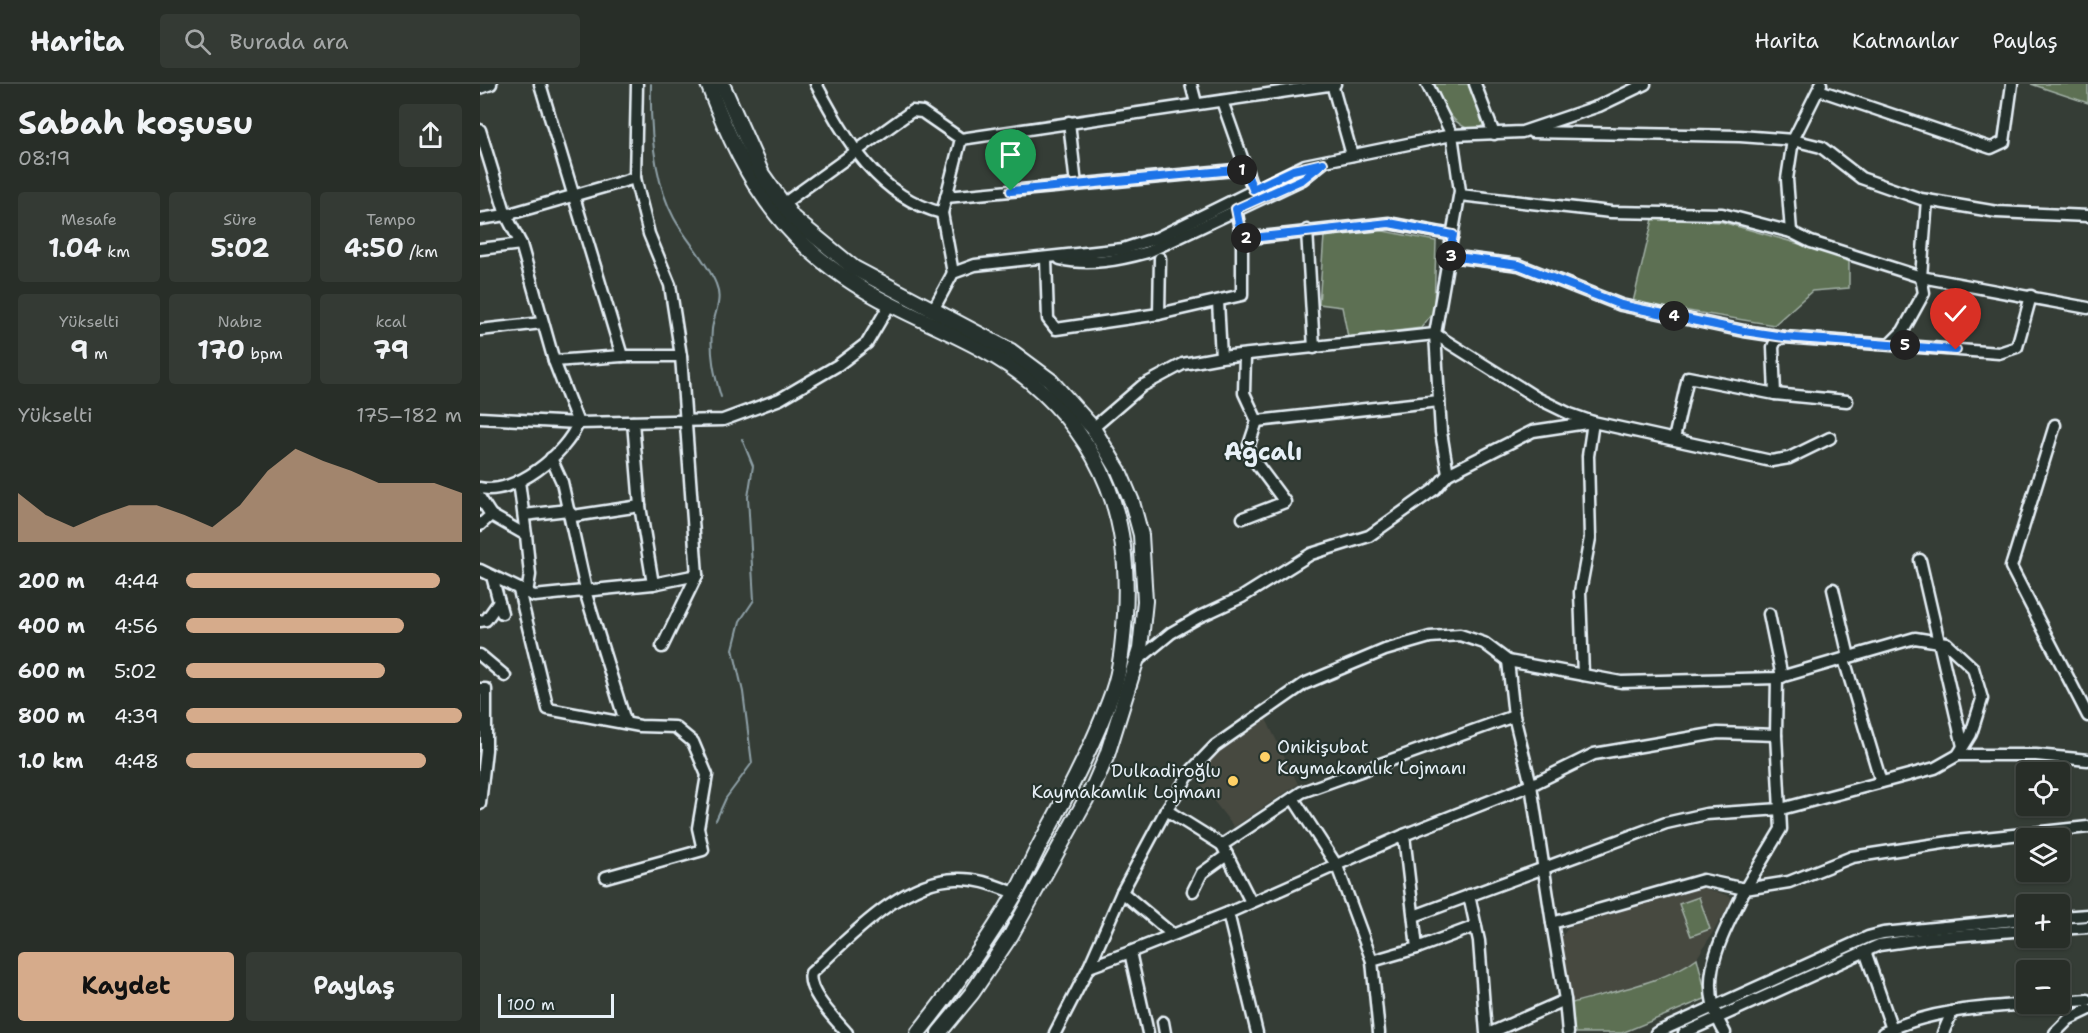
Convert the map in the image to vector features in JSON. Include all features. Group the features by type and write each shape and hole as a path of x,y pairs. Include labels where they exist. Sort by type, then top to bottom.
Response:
{"main road":[{"path":"708,84 726,131 767,205 808,251 849,281 890,304 980,348 1029,381 1067,419 1091,452 1110,492 1122,529 1127,571 1123,640 1114,689 1078,773 1015,893 962,977 918,1033"},
{"path":"722,84 762,174 793,218 854,268 1011,351 1050,380 1093,428 1124,482 1141,534 1145,601 1137,661 1107,755 1094,785 1011,935 972,993 939,1033"}],"street":[{"path":"480,88 491,84"},
{"path":"540,84 622,356"},
{"path":"637,84 635,178 649,234 670,285 687,402 685,419 697,575 662,647"},
{"path":"637,101 646,84"},
{"path":"1191,84 1196,103"},
{"path":"783,204 912,111 922,111 962,139 1333,84 1352,155"},
{"path":"1427,84 1452,135 1460,195 1434,334 1448,474"},
{"path":"1475,84 1494,134"},
{"path":"1522,132 1599,105 1645,84"},
{"path":"1791,232 1787,179 1792,140 1820,87 1992,148 2004,142 2010,84"},
{"path":"818,85 855,151 892,189 928,209 942,213"},
{"path":"1222,101 1253,189"},
{"path":"1069,122 1076,185"},
{"path":"480,130 484,153 506,215 521,244 554,362 578,423 574,434 539,470 519,481 491,490 480,488"},
{"path":"953,273 975,265 1123,249 1158,238 1293,170 1352,155 1452,135 1522,132 1740,136 1792,140 1821,147 1861,178 1927,200 1997,212 2088,216"},
{"path":"933,310 953,273 942,213 962,139"},
{"path":"1052,258 1077,263 1122,259 1148,252 1303,179 1323,163"},
{"path":"946,197 1245,169"},
{"path":"480,219 506,215 635,178"},
{"path":"1460,195 1611,212 1722,214 1791,232 1811,242 1921,277 2088,308"},
{"path":"1890,344 1903,331 1924,293 1921,277 1927,200"},
{"path":"1052,258 1048,319 1056,329 1159,314 1242,295 1242,239 1236,209"},
{"path":"1242,239 1307,230 1389,223 1453,235"},
{"path":"1307,230 1314,348"},
{"path":"480,249 521,244"},
{"path":"1449,256 1519,265 1621,305 1784,337 1999,353 2017,347 2031,296"},
{"path":"1159,314 1160,258"},
{"path":"1218,301 1221,357"},
{"path":"480,418 578,423 723,420 780,399 838,364 867,343 890,304"},
{"path":"480,330 542,323"},
{"path":"1093,428 1142,386 1183,364 1221,357 1434,334 1537,398 1593,422 1771,461 1789,459 1830,438"},
{"path":"1775,394 1773,347 1776,340 1784,337"},
{"path":"1243,519 1285,502 1247,451 1257,421 1244,393 1245,355"},
{"path":"554,362 622,356 681,356"},
{"path":"1674,439 1688,377 1775,394 1847,401"},
{"path":"1257,421 1439,400"},
{"path":"633,422 640,506 653,584"},
{"path":"1137,661 1171,633 1198,617 1242,597 1311,554 1369,536 1435,489 1448,474 1533,431 1593,422"},
{"path":"1583,675 1580,592 1590,538 1588,456 1593,422"},
{"path":"2055,425 2011,567 2088,716"},
{"path":"550,458 561,482 585,591 625,721"},
{"path":"519,481 530,574 523,592 548,709 625,721 640,726 675,727 693,742 707,775 698,828 703,850 606,877"},
{"path":"480,498 490,515 526,535"},
{"path":"568,510 573,516 640,506"},
{"path":"524,515 568,510"},
{"path":"480,525 490,515"},
{"path":"1920,561 1961,751"},
{"path":"480,570 534,596 653,584 697,575"},
{"path":"480,621 486,620 501,607 492,576"},
{"path":"1833,589 1847,658 1881,782"},
{"path":"1725,1033 1712,1007 1712,959 1745,888 1781,829 1776,735 1780,678 1769,614"},
{"path":"1054,1033 1089,967 1122,892 1166,810 1192,770 1215,746 1304,684 1385,650 1430,637 1460,635 1484,643 1508,661 1621,682 1780,678 1915,638 1946,643 1974,668 1982,699 1971,734 1961,751 1935,768 1781,809 1707,814 1666,823 1543,866 1414,916"},
{"path":"480,655 505,676"},
{"path":"1508,661 1514,716 1531,785 1565,1000 1568,1033"},
{"path":"480,689 486,689 486,750 480,804"},
{"path":"1193,891 1202,873 1225,850 1302,792 1514,716"},
{"path":"1089,967 1228,913 1404,836 1531,785 1594,754 1718,733 1776,735"},
{"path":"1961,751 2088,760"},
{"path":"1293,798 1337,866 1372,961 1379,1033"},
{"path":"1166,810 1225,850 1251,902"},
{"path":"1552,923 1703,880 1745,888 1789,882 1852,858 1956,841 2088,827"},
{"path":"1404,836 1417,948"},
{"path":"847,1033 813,990 809,981 811,973 869,919 936,881 957,879 981,881 1015,893"},
{"path":"1122,892 1172,934"},
{"path":"1469,895 1476,926 1486,1033"},
{"path":"1228,913 1257,1033"},
{"path":"2070,916 2088,915"},
{"path":"1656,1033 1868,937 1883,933 2016,920"},
{"path":"1372,961 1417,948 1476,926"},
{"path":"2070,928 2088,927"},
{"path":"1684,1033 1879,945 1928,938 2016,931"},
{"path":"1865,951 1887,1031 1952,1012 2016,1006"},
{"path":"1130,952 1148,1033"},
{"path":"1490,1033 1565,1000"},
{"path":"2070,1001 2088,1000"},
{"path":"2055,1033 2069,1019 2088,1010"},
{"path":"1943,1033 1952,1012"}],"shaded area":[{"path":"1264,715 1298,784 1234,827 1192,773"},
{"path":"1697,886 1730,896 1732,901 1697,958 1707,998 1622,1033 1572,1033 1562,936 1569,927"}],"green space":[{"path":"1433,84 1468,84 1485,124 1474,131 1459,124 1448,113"},
{"path":"2031,84 2088,84 2088,103"},
{"path":"1653,219 1722,222 1849,258 1849,288 1812,291 1774,325 1633,302"},
{"path":"1378,230 1436,241 1434,311 1421,328 1348,337 1342,307 1319,304 1324,236"},
{"path":"1699,897 1710,929 1691,936 1679,904"},
{"path":"1697,958 1707,998 1622,1033 1572,1033 1569,1004 1653,980 1684,967"}],"waterway":[{"path":"651,84 652,135 661,187 674,218 712,275 718,290 719,296 712,329 712,355 721,397"},
{"path":"716,820 726,798 752,763 743,692 733,649 740,621 754,600 748,497 753,466 742,439"}],"place":[{"name":"Onikişubat Kaymakamlık Lojmanı","path":"1265,757"},
{"name":"Dulkadiroğlu Kaymakamlık Lojmanı","path":"1233,781"}],"district":[{"name":"Ağcalı","path":"1263,452"}],"route":[{"path":"1011,191 1245,169 1253,189 1305,165 1323,163 1303,179 1236,209 1242,239 1307,230 1389,223 1453,235 1449,256 1519,265 1621,305 1744,331 1784,337 1956,350"}]}
